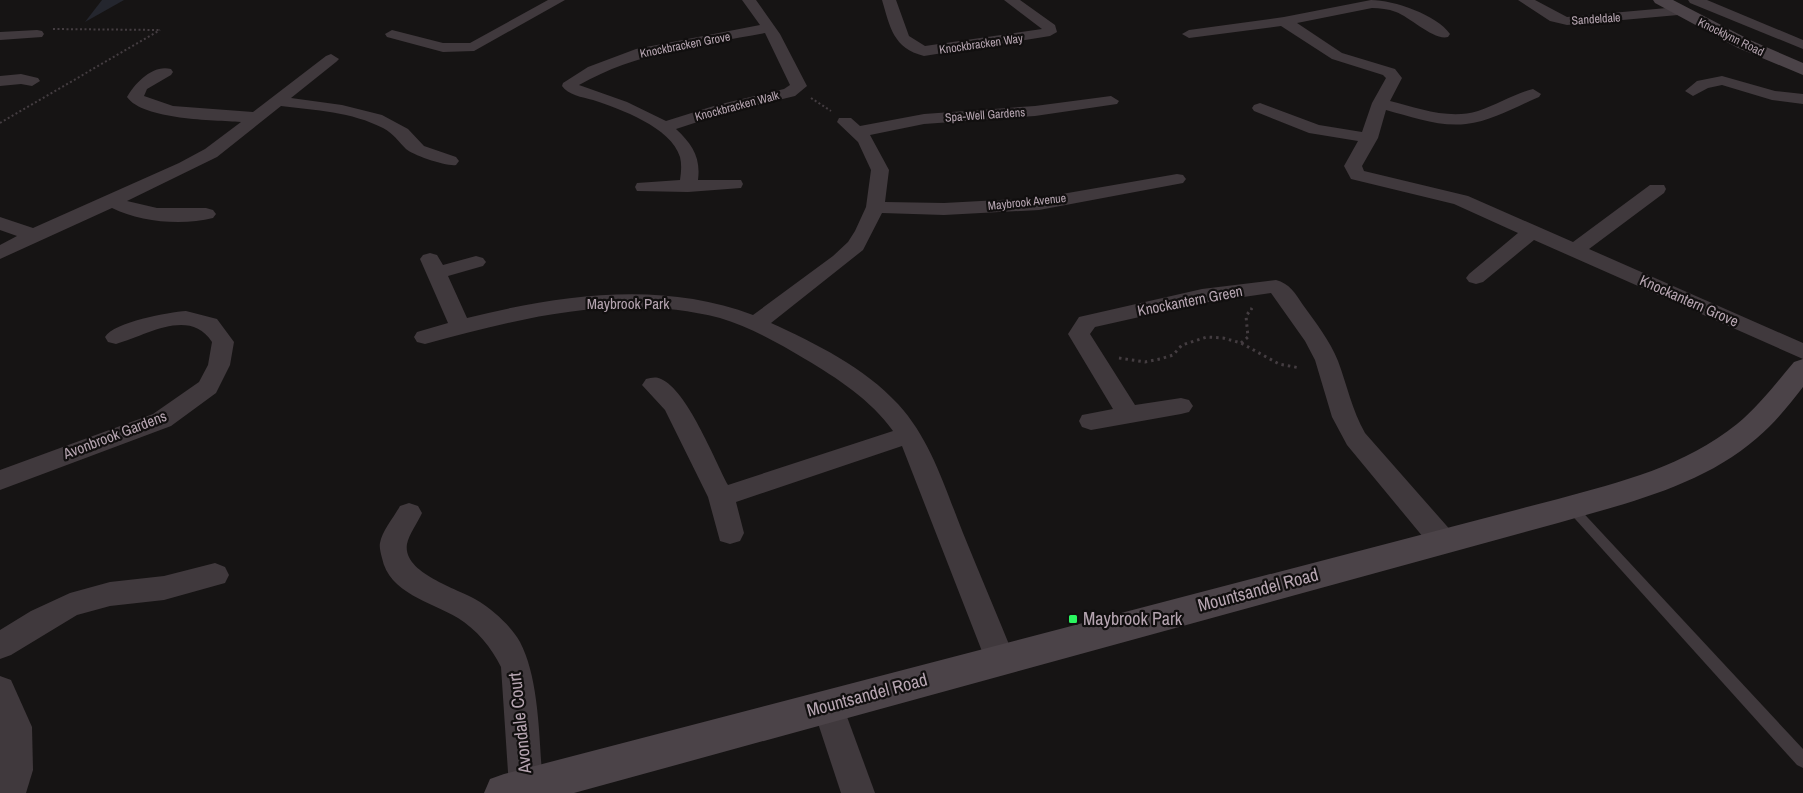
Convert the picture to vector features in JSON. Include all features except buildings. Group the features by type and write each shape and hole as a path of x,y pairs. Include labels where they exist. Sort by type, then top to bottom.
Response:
{"street":[{"name":"Knockbracken Walk","path":"664,128 723,108 796,90 799,86 769,28 749,0"},
{"name":"Knockbracken Way","path":"889,0 896,28 911,47 924,51 1050,32 1050,28 1011,0"},
{"name":"Sandeldale","path":"1525,0 1555,18 1567,22 1678,11"},
{"name":"Sandeldale","path":"1631,0 1633,9 1642,14"},
{"name":"Knocklynn Road","path":"1661,0 1678,11 1744,44 1803,70"},
{"path":"1695,0 1803,45"},
{"path":"530,2 553,3"},
{"path":"392,34 450,50 474,47 553,3"},
{"path":"1188,34 1284,21 1372,4 1399,6 1443,34"},
{"name":"Knockantern Grove","path":"1284,21 1337,56 1389,72 1394,78 1380,103 1369,138 1353,166 1357,175 1461,200 1803,352"},
{"path":"1774,32 1793,27"},
{"name":"Knockbracken Grove","path":"688,186 689,156 677,139 664,128 628,108 574,89 570,86 571,83 620,60 640,53 769,28"},
{"path":"0,36 37,34"},
{"path":"311,56 351,62"},
{"path":"0,253 32,235 191,165 211,153 331,59"},
{"path":"165,72 141,86 135,97 142,104 170,110 255,118"},
{"path":"0,81 21,79 32,81"},
{"path":"1693,91 1698,87 1720,80 1730,80 1772,95 1803,99"},
{"path":"1380,103 1440,117 1465,119 1478,117 1533,94"},
{"path":"276,101 376,118 402,133 414,148 425,152 441,154 450,161"},
{"name":"Spa-Well Gardens","path":"852,127 1035,111 1111,101"},
{"path":"1260,108 1316,129 1369,138"},
{"path":"755,324 856,246 875,207 880,170 866,140 852,127"},
{"name":"Maybrook Avenue","path":"875,207 944,209 1039,204 1177,179"},
{"path":"644,187 734,184"},
{"path":"1575,250 1657,189"},
{"path":"111,200 125,208 150,214 206,214"},
{"path":"0,223 32,235"},
{"path":"1476,278 1532,231"},
{"path":"460,326 433,266 476,262"},
{"name":"Knockantern Green","path":"1129,415 1079,334 1087,322 1202,296 1276,286 1286,296 1316,340 1326,360 1344,417 1356,439 1443,541"},
{"name":"Maybrook Park","path":"425,337 460,326 555,307 598,301 652,301 701,307 755,324 789,339 862,385 888,406 908,435 934,490 1000,659"},
{"name":"Avonbrook Gardens","path":"0,480 76,450 162,420 208,387 220,365 223,342 211,324 192,318 172,320 116,337"},
{"name":"Mountsandel Road","path":"515,790 1571,507 1678,473 1715,454 1739,437 1763,416 1803,368"},
{"path":"654,385 675,404 720,497 730,533"},
{"path":"1091,421 1181,406"},
{"path":"720,497 908,435"},
{"name":"Avondale Court","path":"409,513 393,544 398,568 422,587 469,610 491,628 508,649 516,667 515,790"},
{"path":"0,646 41,620 70,605 110,594 164,588 215,575"},
{"path":"0,690 16,727 16,770 9,793"},
{"path":"828,705 858,793"}],"lane":[{"path":"1571,507 1803,760"}],"path":[{"path":"0,123 160,30 51,29 37,34"},
{"path":"808,96 852,127"},
{"path":"1241,343 1248,337 1246,316 1253,301"},
{"path":"1114,357 1145,362 1160,359 1173,355 1182,345 1207,337 1223,338 1241,343 1279,364 1300,368"}],"shaded area":[{"path":"102,0 124,0 85,22"}],"place":[{"name":"Maybrook Park","path":"1073,619"}]}
